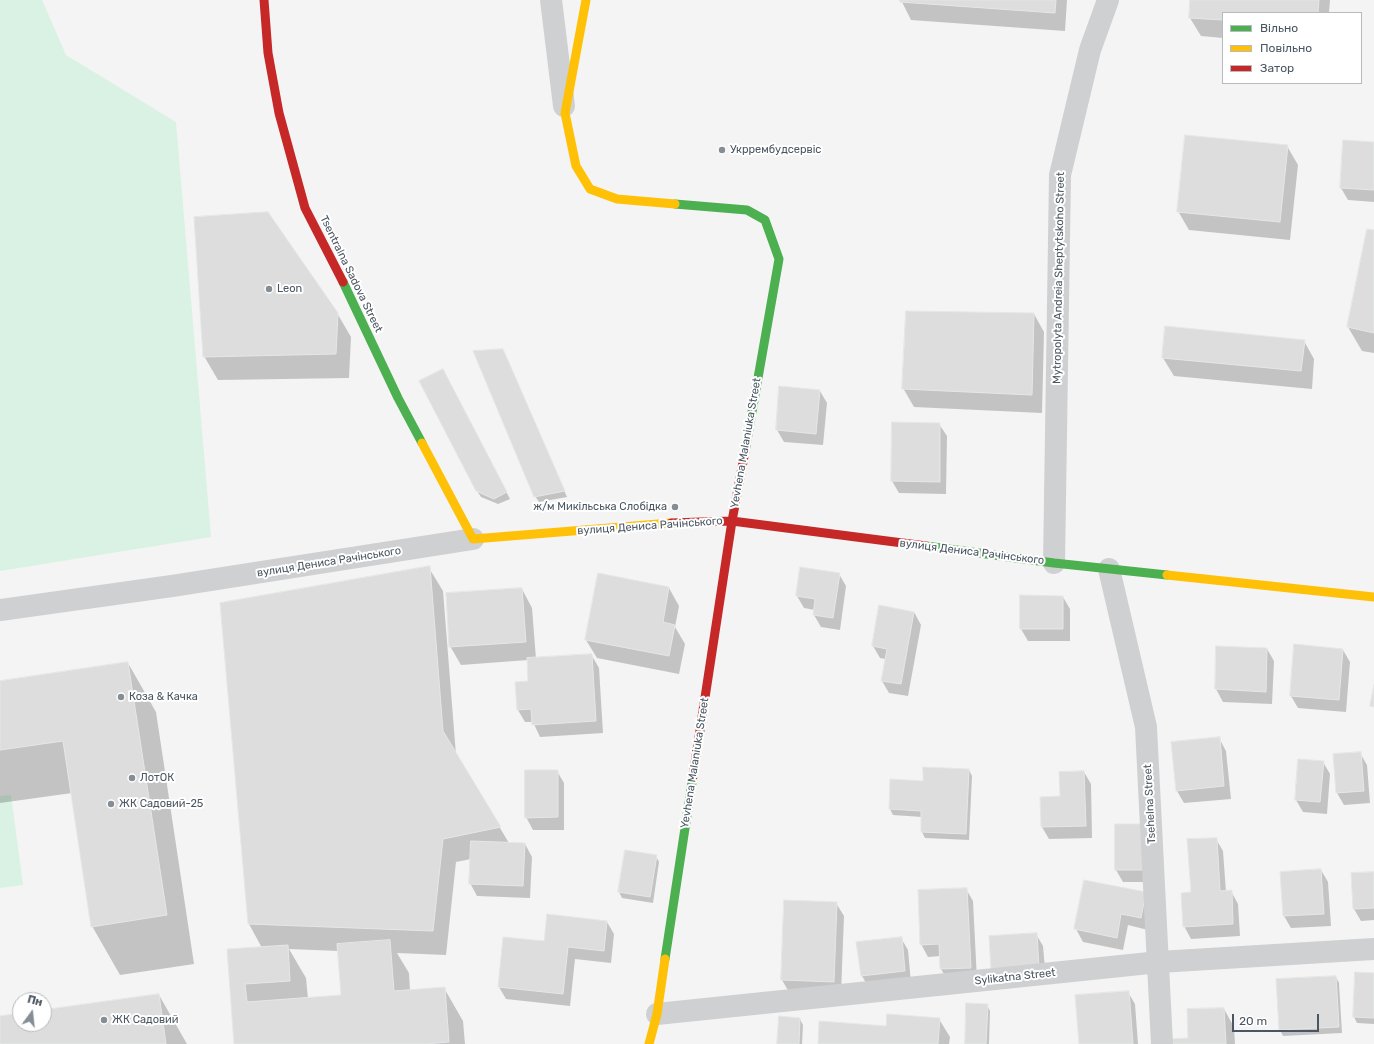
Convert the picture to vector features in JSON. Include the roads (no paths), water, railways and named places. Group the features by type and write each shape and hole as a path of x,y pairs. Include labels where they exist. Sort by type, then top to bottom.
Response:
{"main road":[{"name":"Tsentralna Sadova Street","path":"264,0 268,53 279,113 306,208 352,300 398,398 473,539"},
{"name":"Yevhena Malaniuka Street","path":"586,0 565,112 576,166 590,189 617,199 747,210 765,220 779,259 732,521 657,1014 649,1044"},
{"name":"вулиця Дениса Рачінського","path":"473,539 682,522 732,521 1054,563 1374,597"}],"street":[{"name":"Yevhena Malaniuka Street","path":"551,0 565,112"},
{"name":"Mytropolyta Andreia Sheptytskoho Street","path":"1054,563 1060,175 1090,50 1108,0"},
{"name":"вулиця Дениса Рачінського","path":"0,610 172,586 473,539"},
{"name":"Tsehelna Street","path":"1109,569 1146,728 1162,1044"},
{"name":"Sylikatna Street","path":"657,1014 1159,962 1374,949"}],"place":[{"name":"Укррембудсервіс","path":"722,150"},
{"name":"Leon","path":"269,289"},
{"name":"ж/м Микільська Слобідка","path":"675,507"},
{"name":"Коза & Качка","path":"121,697"},
{"name":"ЛотОК","path":"132,778"},
{"name":"ЖК Садовий-25","path":"111,804"},
{"name":"ЖК Садовий","path":"104,1020"}]}
